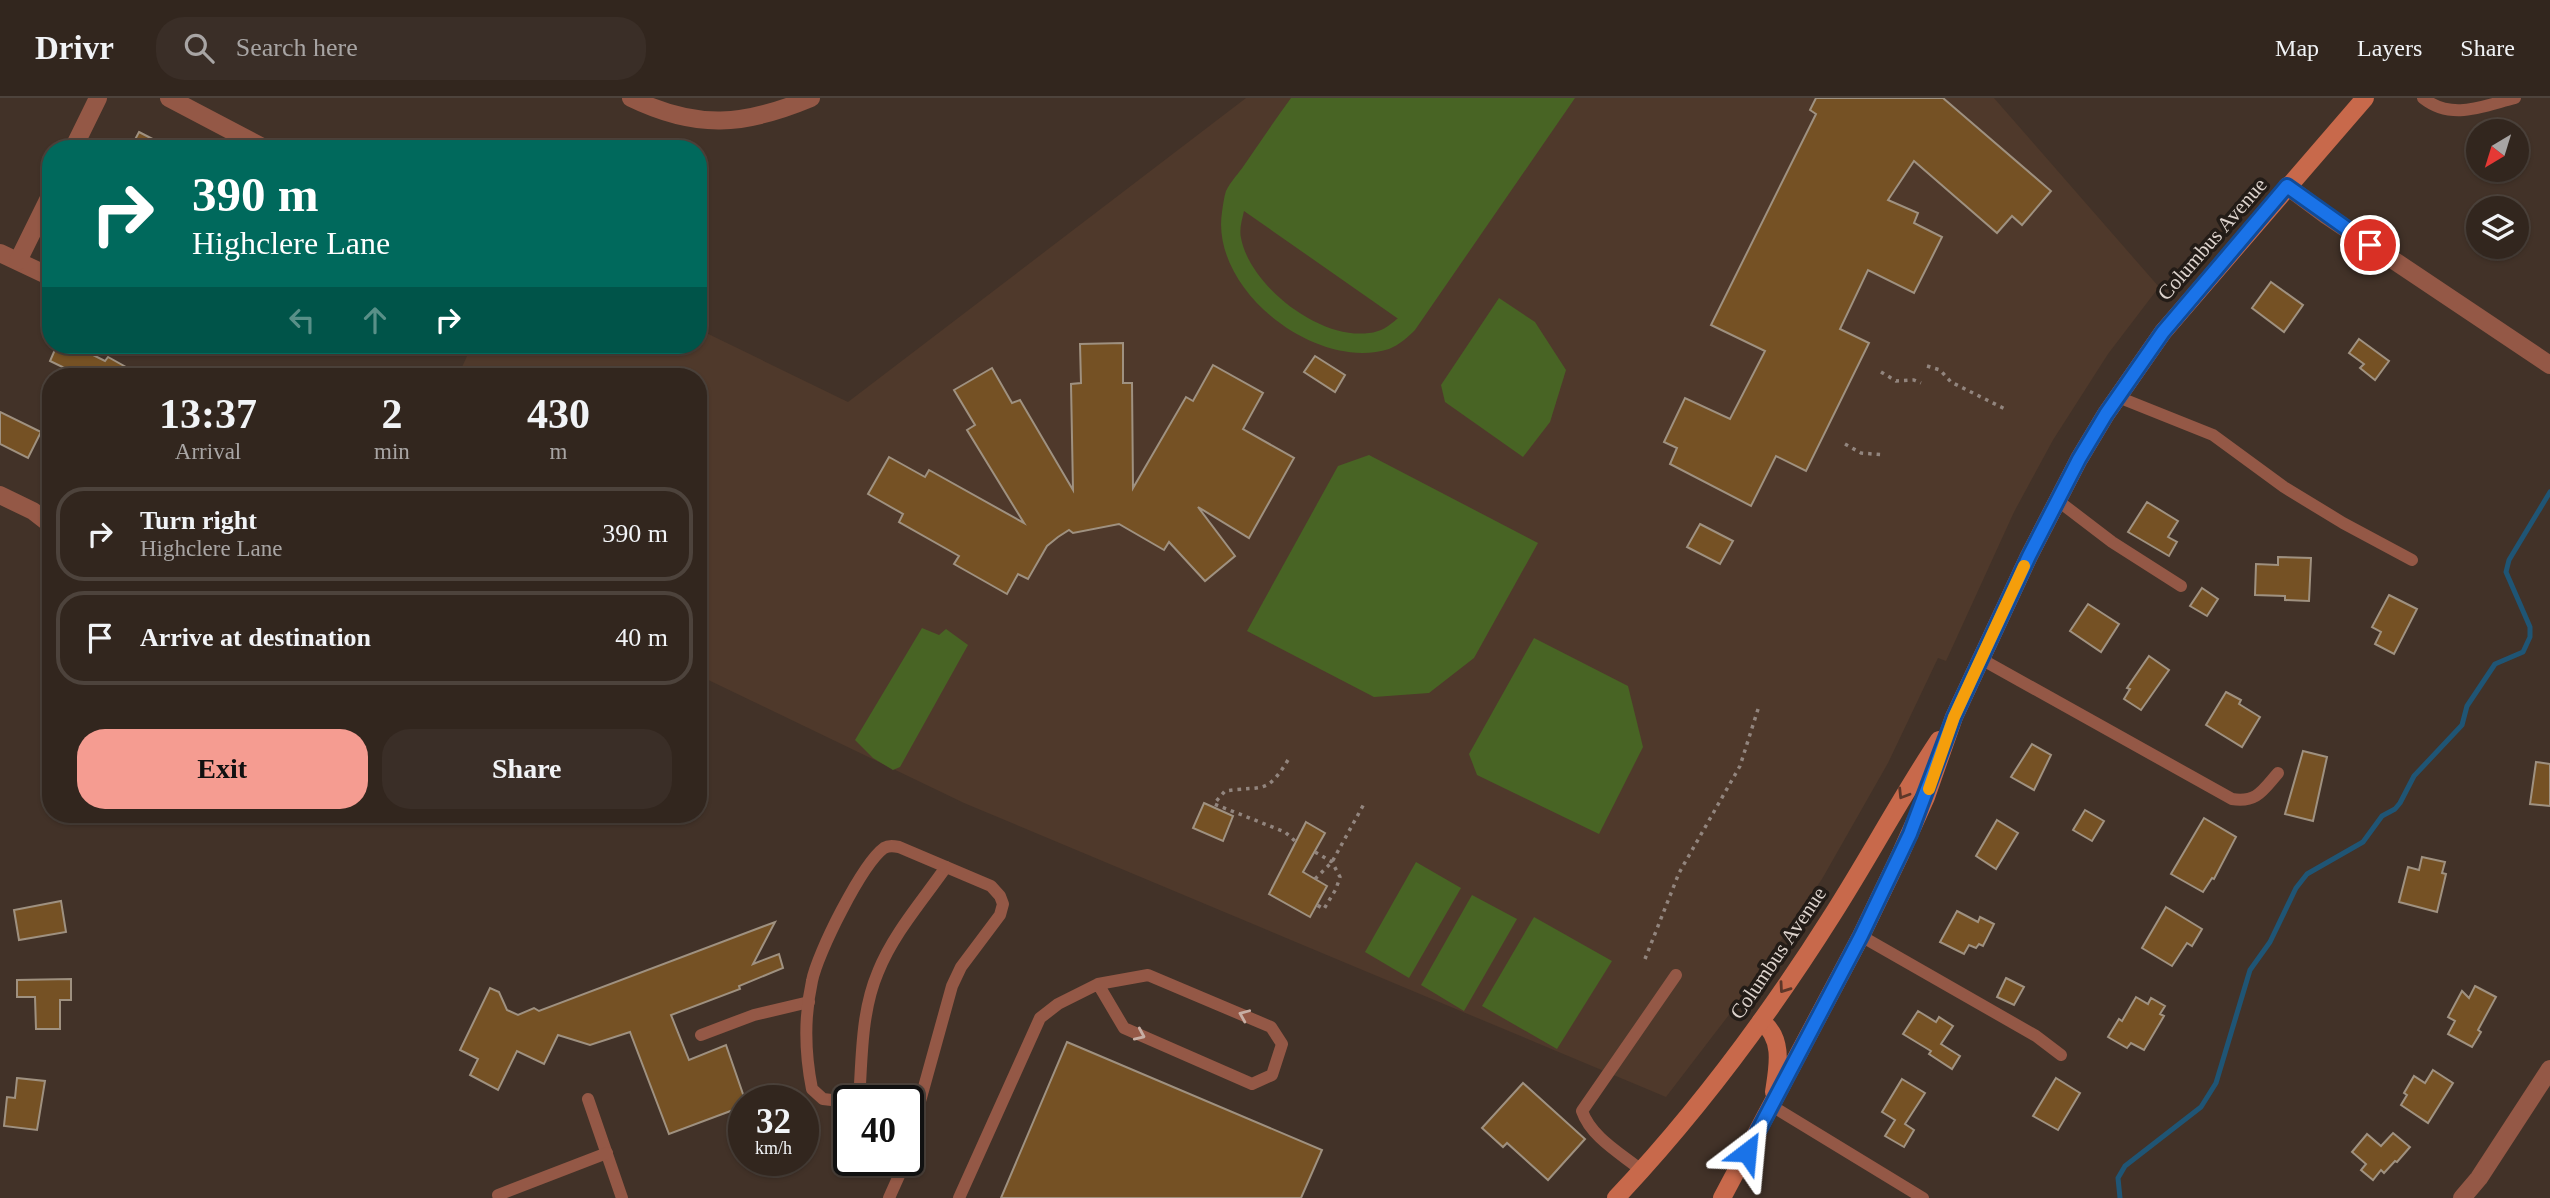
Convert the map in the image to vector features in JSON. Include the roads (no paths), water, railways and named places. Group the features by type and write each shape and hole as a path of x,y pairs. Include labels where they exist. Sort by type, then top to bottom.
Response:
{"street":[{"path":"77,140 98,98"},
{"path":"169,98 249,140"},
{"path":"631,98 680,117 711,122 740,121 767,115 811,98"},
{"name":"Columbus Avenue","path":"1722,1198 1861,936 1910,834 1954,717 2079,459 2163,332 2365,98"},
{"path":"2287,186 2550,365"},
{"path":"18,261 42,212"},
{"path":"0,253 42,273"},
{"path":"0,495 42,518"},
{"name":"Columbus Avenue","path":"1616,1198 1703,1097 1760,1021 1833,914 1897,803 1954,717"},
{"path":"1760,1021 1772,1029 1776,1038 1777,1072 1772,1106"},
{"path":"2462,1198 2479,1178 2550,1069"}],"lane":[{"path":"2423,98 2445,111 2459,111 2515,98"},
{"path":"2118,397 2213,435 2284,487 2412,560"},
{"path":"2057,500 2112,542 2182,586"},
{"path":"1981,659 2232,799 2246,802 2278,773"},
{"path":"833,1100 823,1099 811,1089 806,1028 812,979 836,918 883,849 890,845 991,886 1003,904 1000,915 961,967 952,986 921,1085"},
{"path":"860,1085 866,1017 878,972 894,941 946,867"},
{"path":"1861,936 2036,1036 2061,1055"},
{"path":"959,1198 1040,1018 1058,1004 1098,984 1149,975 1271,1027 1282,1045 1272,1075 1252,1084 1124,1028 1098,984"},
{"path":"1641,1170 1598,1135 1586,1122 1582,1111 1676,975"},
{"path":"701,1035 754,1015 809,1002"},
{"path":"588,1098 622,1198"},
{"path":"1772,1106 1923,1198"},
{"path":"498,1195 607,1153"},
{"path":"889,1198 899,1176"}],"waterway":[{"path":"2120,1198 2118,1178 2125,1166 2201,1107 2216,1083 2250,970 2270,942 2296,888 2307,874 2363,842 2382,816 2395,809 2414,776 2462,725 2467,706 2495,664 2523,652 2530,637 2530,627 2506,572 2509,560 2550,492"}]}
